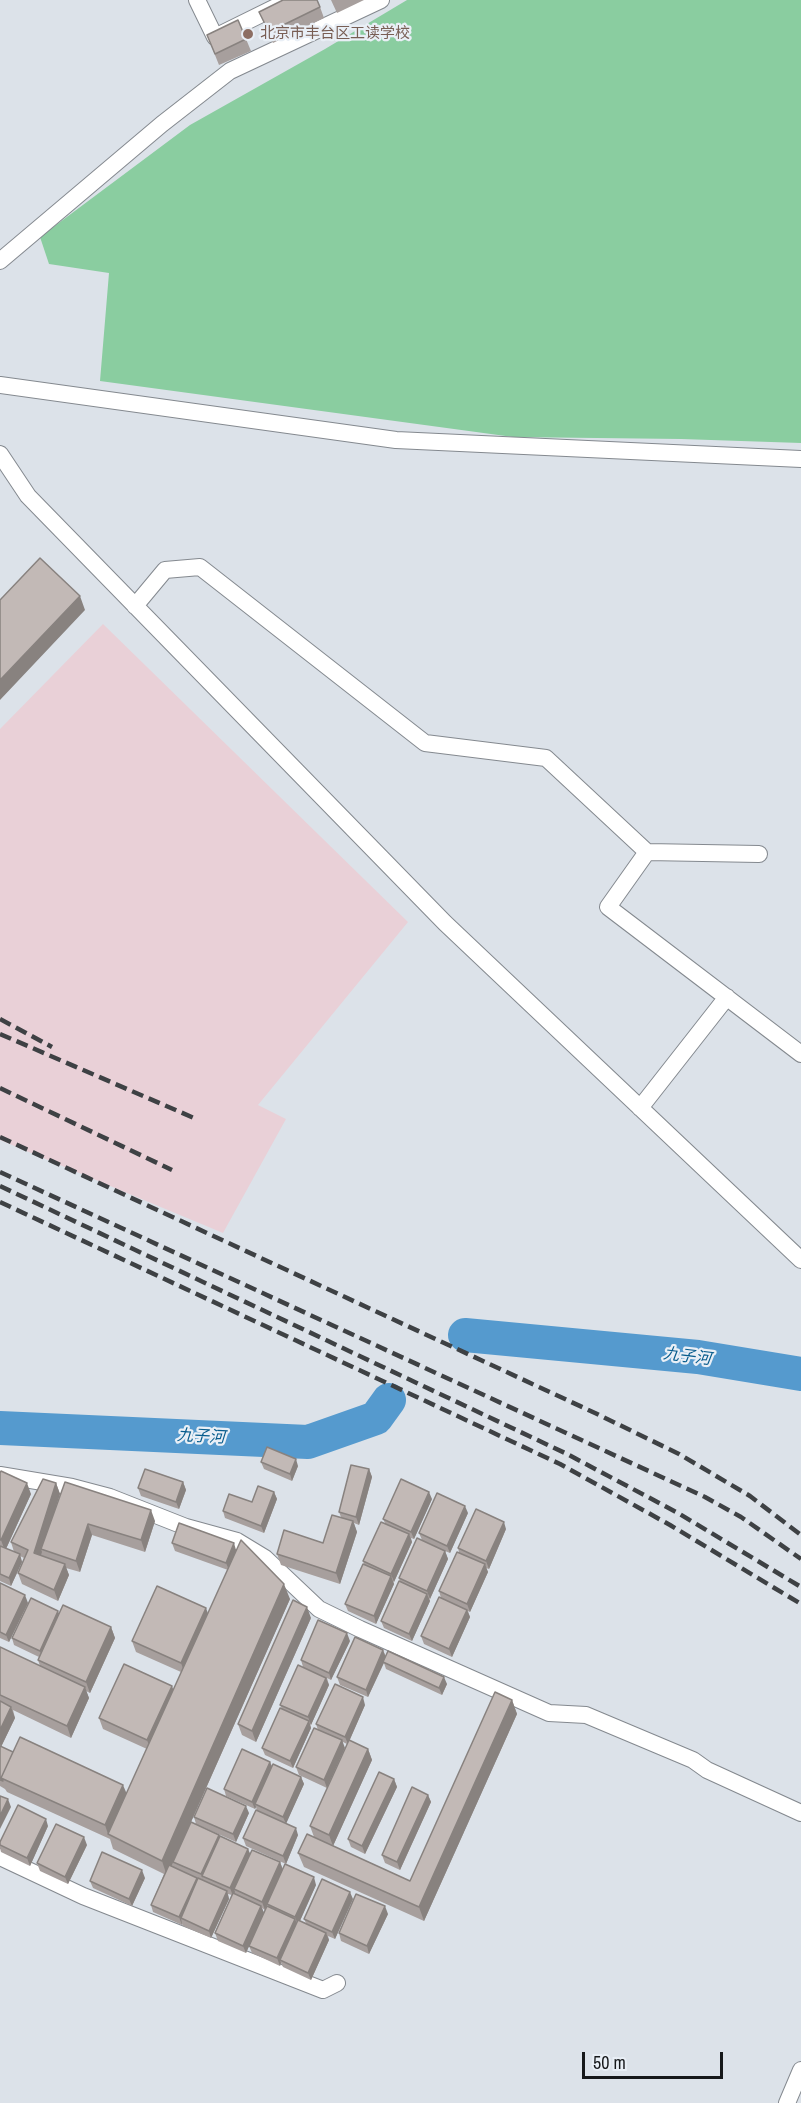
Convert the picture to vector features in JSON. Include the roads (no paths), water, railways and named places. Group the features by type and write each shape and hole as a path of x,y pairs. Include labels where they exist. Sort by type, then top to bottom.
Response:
{"street":[{"path":"197,0 215,37 290,0"},
{"path":"0,261 162,124 230,71 381,0"},
{"path":"0,385 396,440 801,459"},
{"path":"0,454 28,496 445,924 801,1260"},
{"path":"135,606 165,570 200,567 425,743 546,758 647,852 759,854"},
{"path":"647,852 608,907 801,1054"},
{"path":"640,1108 727,997"},
{"path":"0,1475 72,1487 110,1497 186,1527 237,1541 266,1558 319,1609 360,1629 549,1713 586,1715 682,1755 708,1770 801,1813"},
{"path":"0,1857 83,1896 323,1990 337,1983"},
{"path":"787,2103 801,2070"}],"waterway":[{"name":"九子河","path":"465,1335 698,1357 801,1374"},
{"name":"九子河","path":"0,1428 308,1442 376,1418 389,1400"}],"railway":[{"path":"0,1019 52,1047"},
{"path":"0,1034 194,1118"},
{"path":"0,1088 172,1170"},
{"path":"0,1137 679,1454 750,1496 801,1535"},
{"path":"0,1172 705,1497 741,1517 801,1559"},
{"path":"0,1186 567,1454 678,1513 801,1587"},
{"path":"0,1202 560,1464 670,1525 801,1604"}],"place":[{"name":"北京市丰台区工读学校","path":"248,34"}]}
